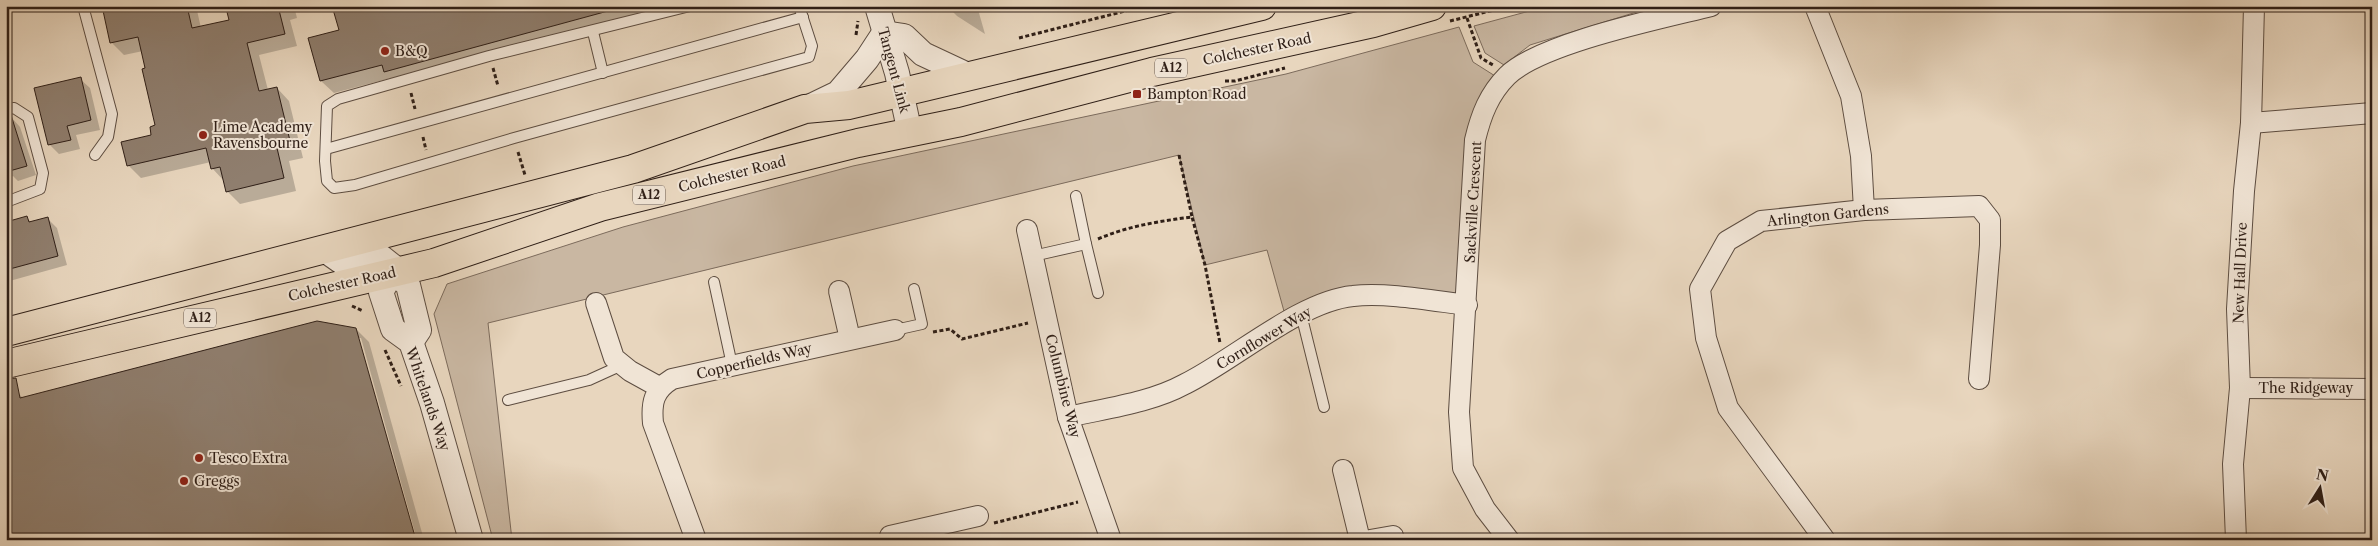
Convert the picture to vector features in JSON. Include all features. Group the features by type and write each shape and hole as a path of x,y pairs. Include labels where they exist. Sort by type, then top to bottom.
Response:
{"highway":[{"name":"A12","path":"6,332 633,169 806,109 849,106 1262,6"},
{"name":"Colchester Road","path":"6,364 441,260 600,207 858,143 910,133 1152,72 1373,23 1432,6"},
{"path":"394,270 410,226"}],"street":[{"name":"Tangent Link","path":"877,6 901,92 910,133"},
{"name":"Sackville Crescent","path":"1510,540 1485,509 1463,468 1460,412 1475,140 1482,114 1494,93 1508,75 1526,62 1546,52 1711,6"},
{"path":"1816,6 1851,96 1861,156 1864,210"},
{"name":"New Hall Drive","path":"2236,540 2234,464 2240,388 2237,308 2244,192 2251,123 2254,6"},
{"path":"806,109 838,93 867,59 884,32 904,36 924,54 970,76"},
{"path":"2251,123 2372,113"},
{"name":"Arlington Gardens","path":"1825,540 1728,408 1706,338 1700,289 1727,241 1761,221 1864,210 1979,206 1990,220 1988,296 1979,379"},
{"name":"Columbine Way","path":"1027,230 1068,418 1111,540"},
{"path":"324,249 346,265 381,257 394,270"},
{"name":"Whitelands Way","path":"394,270 381,292 393,329 411,342 432,403 471,540"},
{"path":"839,291 850,339"},
{"name":"Cornflower Way","path":"1068,418 1161,395 1184,385 1301,314 1327,302 1353,296 1400,297 1467,305"},
{"path":"596,303 614,358 622,365 659,387 652,409 653,423 662,452 696,540"},
{"name":"Copperfields Way","path":"659,387 672,379 895,330"},
{"name":"The Ridgeway","path":"2240,388 2372,389"},
{"path":"1344,470 1360,540"},
{"path":"888,538 944,532 978,516"},
{"path":"1370,540 1393,536"}],"lane":[{"path":"83,6 112,114 108,137 95,155"},
{"path":"690,6 593,32 489,56 338,99 327,106 327,180 334,188 355,185 514,138 809,56 812,46 799,6"},
{"path":"326,149 803,17"},
{"path":"593,32 604,73"},
{"path":"6,109 14,108 28,117 43,173 40,189 6,202"},
{"path":"1076,196 1098,293"},
{"path":"1033,256 1086,244"},
{"path":"714,282 732,365"},
{"path":"895,330 922,324 914,289"},
{"path":"1301,314 1324,407"},
{"path":"508,400 589,380 622,365"}],"path":[{"path":"1010,40 1145,6"},
{"path":"1467,18 1481,58 1508,75"},
{"path":"1179,155 1192,217 1205,265 1224,362"},
{"path":"1086,244 1112,232 1162,220 1192,217"},
{"path":"363,311 368,318"},
{"path":"924,334 950,329 962,339 1046,318"},
{"path":"383,346 402,388"},
{"path":"978,516 986,525 1095,498"}],"shaded area":[{"path":"1548,6 1656,6 1530,45 1504,65 1485,53 1474,26"},
{"path":"1459,27 1473,62 1503,81 1482,114 1467,305 1353,296 1287,322 1267,250 1205,265 1179,155 488,323 512,540 493,540 434,314 447,284 623,227 853,166 1286,74"}],"building":[{"path":"102,6 187,6 192,28 229,20 227,12 252,6 278,6 285,34 247,43 259,91 277,87 291,145 277,148 284,178 226,192 220,167 211,169 206,148 127,166 121,142 151,135 150,127 155,125 142,69 145,68 138,37 110,43"},
{"name":"B&Q","path":"332,6 607,6 608,11 384,72 382,65 320,81 308,38 339,30"},
{"path":"81,77 91,120 67,126 71,140 48,145 34,88"},
{"path":"11,115 27,166 6,172 6,116"},
{"path":"27,216 29,222 48,217 58,256 6,270 6,222"},
{"name":"Tesco Extra","path":"317,321 356,328 416,540 12,540 6,517 6,379 16,378 20,398"}],"place":[{"name":"B&Q","path":"385,51"},
{"name":"Bampton Road","path":"1137,94"},
{"name":"Lime Academy Ravensbourne","path":"203,135"},
{"name":"Tesco Extra","path":"199,458"},
{"name":"Greggs","path":"184,481"}]}
